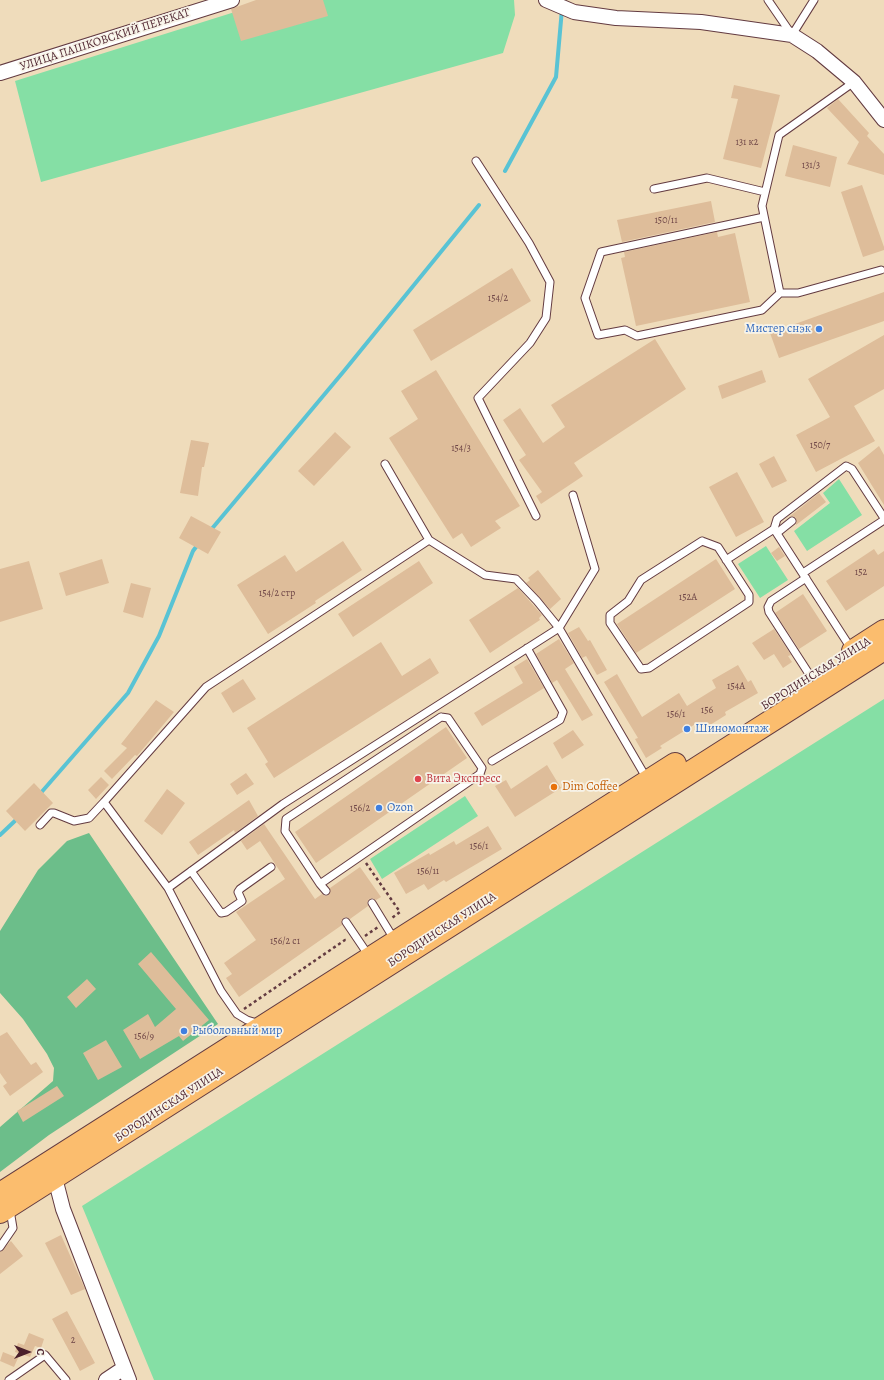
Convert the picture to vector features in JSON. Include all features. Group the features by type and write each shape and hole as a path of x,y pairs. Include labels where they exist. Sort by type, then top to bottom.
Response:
{"main road":[{"name":"БОРОДИНСКАЯ УЛИЦА","path":"3,1204 263,1025 364,949 396,941 884,632"},
{"name":"БОРОДИНСКАЯ УЛИЦА","path":"3,1204 55,1178 884,649"}],"street":[{"name":"УЛИЦА ПАШКОВСКИЙ ПЕРЕКАТ","path":"0,73 232,0"},
{"path":"546,0 559,7 574,12 616,18 701,22 792,35 818,51 854,82 884,120"},
{"path":"55,1178 63,1209 126,1374 106,1380"}],"lane":[{"path":"768,0 792,35 814,0"},
{"path":"780,293 762,206 779,135 854,82"},
{"path":"476,161 529,243 550,282 546,318 530,343 478,398 536,516"},
{"path":"654,189 708,178 765,192"},
{"path":"764,217 601,252 585,298 598,335 625,330 637,336 762,310 780,293 798,293 881,270"},
{"path":"385,464 429,540 485,575 516,579 537,601 559,628 648,781"},
{"path":"811,678 769,612 768,607 771,601 804,576 884,519 852,469 846,466 777,519 776,531 804,576 853,651"},
{"path":"168,888 283,804 559,628 595,569 573,495"},
{"path":"726,560 792,521"},
{"path":"40,825 51,813 74,821 89,818 206,687 429,540"},
{"path":"702,541 707,541 718,547 726,560 749,595 749,602 649,668 641,669 610,624 609,619 612,612 628,601 641,580 702,541"},
{"path":"492,761 560,720 563,712 527,648"},
{"path":"320,884 480,774 482,768 448,718 441,717 286,819 285,831 320,884 326,891"},
{"path":"104,802 168,888 221,992 237,1014 247,1020 263,1025"},
{"path":"191,871 221,913 226,912 242,901 238,892 240,889 270,867"},
{"path":"372,903 396,941"},
{"path":"346,922 364,949"},
{"path":"0,1247 13,1228 3,1204"},
{"path":"9,1380 45,1355 66,1380"}],"path":[{"path":"237,1014 345,940 364,949 384,923 400,912 362,856"}],"green space":[{"path":"273,0 514,0 515,15 503,53 41,182 15,81"},
{"path":"839,479 862,515 807,551 794,531 830,503 823,493"},
{"path":"766,546 788,580 760,598 738,564"},
{"path":"884,699 884,1380 154,1380 82,1206"},
{"path":"465,796 478,816 382,879 370,859"},
{"path":"89,833 218,1024 49,1135 0,1172 0,1127 53,1081 54,1068 47,1054 23,1019 0,993 0,931 38,870 67,841"}],"building":[{"path":"256,0 323,0 328,16 241,41 231,9"},
{"path":"734,85 780,95 761,168 723,159 738,99 731,98"},
{"path":"838,99 869,133 867,136 884,154 884,175 847,164 859,142 827,108"},
{"path":"793,145 837,157 830,187 785,176"},
{"path":"862,185 884,247 884,250 863,257 841,192"},
{"path":"711,201 715,222 622,242 617,220"},
{"path":"717,232 718,237 735,233 750,302 636,326 621,258 625,257 624,252"},
{"path":"512,268 531,301 431,361 413,330"},
{"path":"884,292 884,321 779,358 770,333"},
{"path":"884,335 884,389 854,406 875,441 816,472 796,435 830,417 808,379"},
{"path":"655,339 686,389 574,463 583,476 541,504 536,496 542,492 519,460 526,455 503,420 520,408 543,443 565,427 551,405"},
{"path":"436,370 520,506 495,521 501,528 471,547 462,533 453,539 389,438 418,419 401,391"},
{"path":"762,370 766,382 722,399 718,386"},
{"path":"335,432 351,447 314,486 298,471"},
{"path":"191,440 209,443 204,467 202,467 198,496 180,493"},
{"path":"879,446 884,455 884,505 858,463"},
{"path":"774,456 787,481 772,488 759,464"},
{"path":"737,472 764,522 736,537 709,487"},
{"path":"819,493 826,502 796,525 796,518 793,516 789,517"},
{"path":"191,516 221,532 208,554 179,538"},
{"path":"343,541 362,570 315,601 316,603 268,634 237,585 285,555 296,572"},
{"path":"779,547 785,556 777,561 771,553"},
{"path":"874,549 878,555 884,551 884,586 846,611 826,581"},
{"path":"102,559 109,583 66,596 59,573"},
{"path":"716,559 735,589 636,653 617,624"},
{"path":"29,561 43,609 0,622 0,569"},
{"path":"419,561 433,583 353,637 338,614"},
{"path":"538,570 561,599 550,609 526,583 530,580 528,578"},
{"path":"131,583 151,588 143,618 123,612"},
{"path":"518,588 542,615 539,618 540,620 490,653 469,620"},
{"path":"803,594 827,631 799,649 775,613"},
{"path":"579,627 588,641 590,640 607,670 597,675 586,656 582,658 568,633"},
{"path":"774,629 791,655 788,656 792,662 783,668 774,654 764,660 752,643"},
{"path":"559,639 574,663 565,669 593,715 582,721 557,680 552,683 536,654"},
{"path":"381,642 402,676 430,658 439,673 274,778 265,764 268,762 247,728"},
{"path":"527,659 544,688 482,726 474,713 523,683 514,667"},
{"path":"738,665 748,682 751,680 758,693 725,712 726,715 702,730 697,723 660,746 662,748 646,758 635,739 638,738 604,682 617,674 642,717 679,693 687,706 716,688 712,680"},
{"path":"243,679 256,699 233,713 221,693"},
{"path":"156,700 174,712 137,756 135,755 112,779 104,771 127,748 121,744"},
{"path":"446,727 467,758 316,863 295,832"},
{"path":"573,730 584,745 562,759 553,743"},
{"path":"547,765 561,788 515,817 495,786 506,780 511,789"},
{"path":"246,773 254,784 237,795 230,784"},
{"path":"101,777 109,785 96,799 88,790"},
{"path":"34,783 53,803 25,831 6,811"},
{"path":"167,789 185,803 162,835 144,821"},
{"path":"249,800 258,816 235,833 234,830 198,855 189,842"},
{"path":"264,824 315,899 322,894 325,896 329,895 330,888 360,867 381,897 376,900 372,898 369,899 367,903 368,906 350,919 346,917 343,918 342,925 239,997 226,978 232,974 224,963 256,940 236,912 285,879 260,841 247,850 241,841"},
{"path":"488,826 502,849 446,882 444,880 428,890 424,884 406,894 394,873 454,841 456,845"},
{"path":"151,952 209,1020 183,1041 179,1036 140,1059 123,1030 148,1014 155,1027 176,1009 138,964"},
{"path":"87,979 96,989 76,1008 67,997"},
{"path":"7,1032 31,1065 36,1062 43,1072 10,1096 3,1086 7,1083 0,1073 0,1036"},
{"path":"106,1040 122,1067 98,1080 83,1053"},
{"path":"57,1086 64,1096 23,1122 17,1111"},
{"path":"61,1235 85,1289 71,1295 45,1243"},
{"path":"11,1241 23,1256 0,1274 0,1252"},
{"path":"67,1311 95,1363 80,1371 52,1319"},
{"path":"29,1333 44,1339 41,1348 35,1346 30,1357 15,1352 18,1343 24,1345"},
{"path":"3,1352 18,1358 14,1367 0,1361"}],"waterway":[{"path":"505,171 556,77 562,9"},
{"path":"210,531 344,371 479,205"},
{"path":"39,795 128,693 159,636 193,551 199,543"},
{"path":"0,835 18,818"}],"place":[{"name":"Мистер снэк","path":"819,329"},
{"name":"Шиномонтаж","path":"687,729"},
{"name":"Вита Экспресс","path":"418,779"},
{"name":"Dim Coffee","path":"554,787"},
{"name":"Ozon","path":"379,808"},
{"name":"Рыболовный мир","path":"184,1031"}]}
